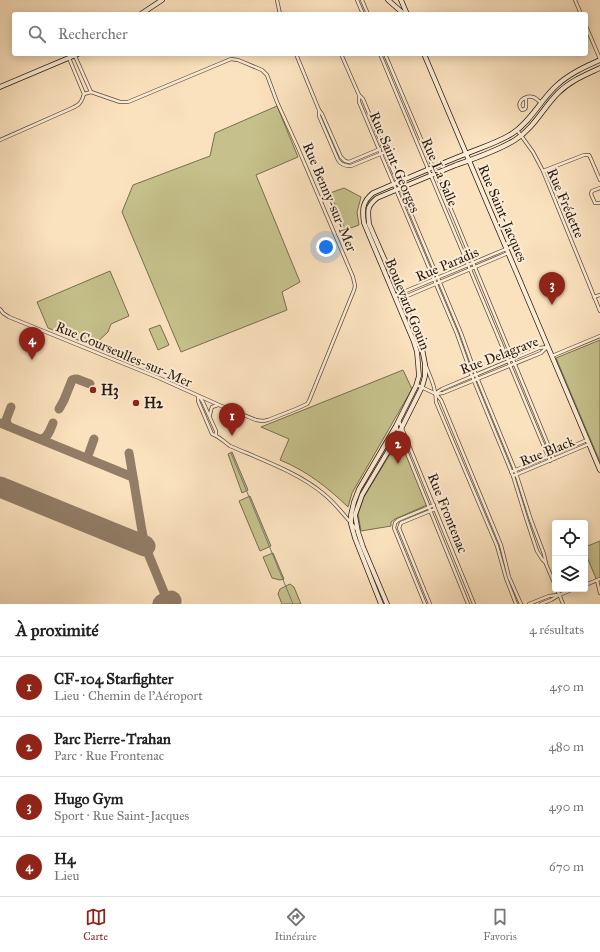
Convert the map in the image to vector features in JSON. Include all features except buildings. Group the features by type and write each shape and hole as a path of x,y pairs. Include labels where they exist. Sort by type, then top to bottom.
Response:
{"street":[{"path":"144,12 162,0"},
{"path":"278,0 280,12"},
{"path":"357,0 362,12"},
{"path":"362,0 367,12"},
{"path":"388,0 403,12"},
{"path":"401,0 404,12"},
{"path":"575,0 580,12"},
{"path":"588,31 600,60 566,77 525,124 498,141 432,167 373,193 368,197 364,206 363,214 368,213 370,204 377,198 516,140 529,129 558,92 567,85 600,68"},
{"path":"0,87 74,56"},
{"path":"77,56 91,92 84,94"},
{"path":"297,56 319,110 341,157 345,161 349,162 383,147"},
{"name":"Rue Saint-Georges","path":"342,56 359,95 363,99 385,152 395,183"},
{"name":"Rue La Salle","path":"381,56 550,460"},
{"name":"Rue La Salle","path":"386,56 432,167 436,173 554,459"},
{"name":"Rue Saint-Jacques","path":"425,56 600,470"},
{"path":"0,140 79,105 84,94 69,58"},
{"name":"Rue Benny-sur-Mer","path":"91,92 120,102 128,102 231,59 238,60 262,70 267,75 277,102 353,277 355,286 354,290 314,391 306,404 290,412 263,421 256,420 198,396"},
{"path":"585,67 588,73"},
{"path":"563,80 567,85"},
{"path":"393,86 398,84"},
{"name":"Rue Saint-Georges","path":"359,95 359,102 380,154 420,235 461,333 517,474 531,520 552,578"},
{"path":"526,98 526,108 523,111 519,108 520,101 526,98 530,96 542,103"},
{"path":"319,110 319,116 341,164 352,166 385,152"},
{"name":"Rue La Salle","path":"412,132 417,130"},
{"name":"Rue Frédette","path":"516,130 533,152 543,171 600,311"},
{"path":"543,171 584,154 589,155 600,180"},
{"path":"344,165 345,161"},
{"path":"600,188 592,191 591,194 595,203 600,203"},
{"name":"Rue Saint-Georges","path":"398,189 415,236 457,334 472,376 513,476 537,551 546,564"},
{"name":"Boulevard Gouin","path":"368,213 369,224 420,340 425,364 425,376 422,387 399,433 362,495 355,515 361,548 381,604"},
{"name":"Boulevard Gouin","path":"363,214 364,223 368,234 414,342 417,352 419,376 396,426 359,489 351,515 351,524 387,604"},
{"name":"Rue La Salle","path":"450,221 455,219"},
{"path":"368,234 373,232"},
{"path":"415,236 420,235"},
{"name":"Rue Paradis","path":"400,296 468,265 507,251"},
{"name":"Rue Paradis","path":"395,298 435,284 507,251"},
{"path":"594,297 600,295"},
{"name":"Rue Courseulles-sur-Mer","path":"0,309 9,317 159,378 198,396"},
{"path":"490,316 494,314"},
{"path":"457,334 461,333"},
{"path":"552,356 600,336"},
{"path":"414,342 420,340"},
{"name":"Rue Delagrave","path":"436,394 442,389 476,374 539,348 548,347"},
{"name":"Rue Delagrave","path":"436,394 443,393 515,364 541,353 548,347"},
{"path":"425,364 434,385 436,402 497,546 506,578 516,604"},
{"path":"416,384 436,394 441,400 501,545 510,577 521,604"},
{"path":"198,396 204,402 216,431 216,435"},
{"path":"198,396 198,401 212,434 216,435 230,446 286,470 312,485 325,494 337,506 358,532"},
{"path":"210,417 212,407 219,405"},
{"path":"530,412 534,410"},
{"path":"207,422 211,420"},
{"name":"Rue Frontenac","path":"399,420 474,604"},
{"path":"492,425 496,424"},
{"name":"Rue Frontenac","path":"396,426 468,604"},
{"path":"540,437 544,435"},
{"path":"453,443 457,441"},
{"name":"Rue Black","path":"511,472 552,454 588,442"},
{"name":"Rue Black","path":"513,476 554,459 588,442"},
{"name":"Rue Frontenac","path":"413,467 418,465"},
{"path":"473,491 478,490"},
{"path":"394,524 398,520 434,505"},
{"path":"430,604 400,530 400,526 401,523 435,509"},
{"path":"527,521 531,520"},
{"path":"394,524 400,526"},
{"path":"394,524 394,528 425,604"},
{"path":"497,546 501,545"},
{"name":"Rue Frontenac","path":"455,570 459,569"},
{"path":"506,578 510,577"},
{"path":"599,579 600,584"},
{"path":"588,584 599,579"},
{"path":"599,579 600,593"},
{"path":"372,582 377,580"},
{"path":"417,584 421,582"},
{"path":"558,592 563,604"},
{"path":"541,604 566,592"},
{"path":"377,595 382,593"},
{"path":"528,604 549,596 559,595"}],"shaded area":[{"path":"277,106 298,157 256,175 300,282 282,292 287,310 181,352 122,212 133,185 210,156 215,133"},
{"path":"344,188 361,197 357,212 359,225 345,230 330,193"},
{"path":"110,271 129,316 111,324 108,332 93,346 48,328 37,302"},
{"path":"160,325 169,345 158,350 149,329"},
{"path":"600,340 600,462 556,358"},
{"path":"403,370 412,389 352,493 348,507 316,480 290,464 280,460 289,439 261,427"},
{"path":"398,441 403,441 427,505 395,519 391,522 391,526 361,531 358,514 364,497"},
{"path":"232,452 248,490 242,493 228,454"},
{"path":"250,496 271,546 260,551 239,501"},
{"path":"600,541 600,580 597,581 588,559 588,546"},
{"path":"273,553 284,579 280,580 272,578 263,557"},
{"path":"290,584 294,587 301,604 282,604 278,594 280,589"}],"waterway":[{"path":"231,453 293,604"}],"taxiway":[{"path":"59,409 72,380 77,379 90,384"},
{"path":"8,426 6,420 11,407"},
{"path":"0,423 130,476 133,478 134,482"},
{"path":"41,439 47,435 53,423"},
{"path":"89,453 94,439"},
{"path":"129,453 145,546 168,602"}],"runway":[{"path":"0,487 145,546"},
{"path":"163,604 171,601"}],"place":[{"name":"Hugo Gym","path":"552,305"},
{"name":"H4","path":"32,360"},
{"name":"H3","path":"93,390"},
{"name":"H2","path":"136,403"},
{"name":"CF-104 Starfighter","path":"232,436"},
{"name":"Parc Pierre-Trahan","path":"398,464"}]}
